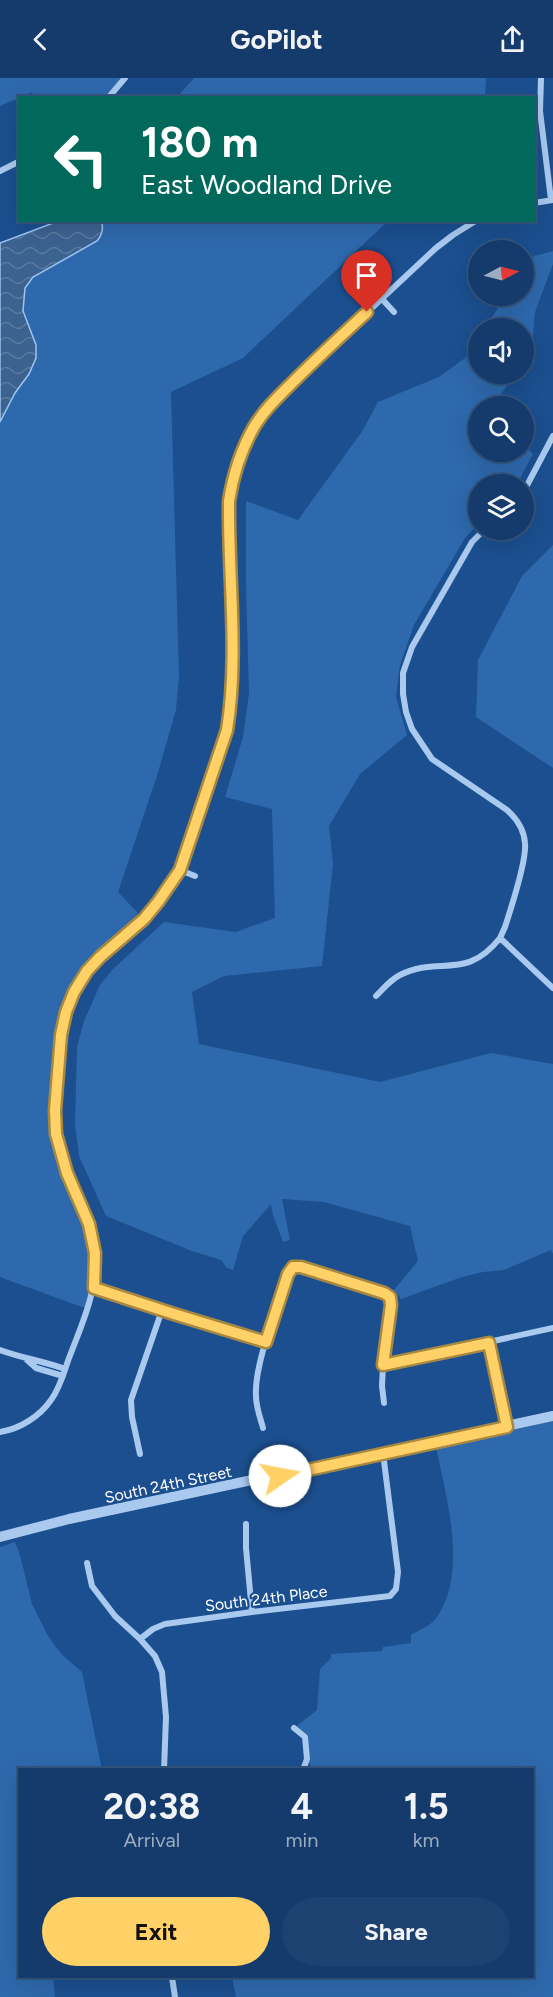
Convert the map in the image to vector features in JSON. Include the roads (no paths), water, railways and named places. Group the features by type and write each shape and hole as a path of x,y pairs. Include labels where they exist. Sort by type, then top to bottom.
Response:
{"street":[{"path":"110,96 125,78"},
{"path":"536,203 552,200 540,111 541,78"},
{"path":"0,171 18,162"},
{"path":"0,1432 9,1431 40,1413 52,1399 63,1376 94,1288 95,1253 89,1224 67,1173 56,1134 55,1110 61,1035 66,1012 74,992 87,971 144,919 180,870 218,760 231,708 228,524 232,481 255,426 273,402 436,248 474,222"},
{"path":"382,299 394,312"},
{"path":"533,474 553,436"},
{"path":"376,996 392,980 415,969 465,964 480,958 500,938 505,927 524,858 525,843 516,818 432,759 412,729 403,694 404,674 412,647 474,540"},
{"path":"180,870 195,876"},
{"path":"500,938 553,988"},
{"path":"263,1428 256,1397 256,1382 266,1342 288,1274 293,1267 301,1267 384,1293 390,1297 391,1305 383,1365 384,1403"},
{"path":"94,1288 266,1342"},
{"path":"140,1454 132,1417 131,1400 162,1310"},
{"path":"383,1365 553,1328"},
{"path":"489,1343 507,1427"},
{"path":"0,1350 65,1369"},
{"path":"26,1359 36,1368 63,1376"},
{"path":"36,1368 39,1360"},
{"name":"South 24th Street","path":"0,1537 69,1520 553,1416"},
{"name":"South 24th Place","path":"140,1639 153,1629 165,1624 390,1596 396,1589 398,1572 383,1453"},
{"path":"246,1524 252,1612"},
{"path":"87,1563 92,1586 115,1616 155,1656 162,1672 166,1717 164,1768"},
{"path":"294,1728 305,1737 307,1759 304,1768"},
{"path":"172,1978 175,1997"}],"water":[{"path":"56,222 101,222 102,226 97,241 33,277 25,288 23,311 36,345 36,358 0,422 0,243"}]}
